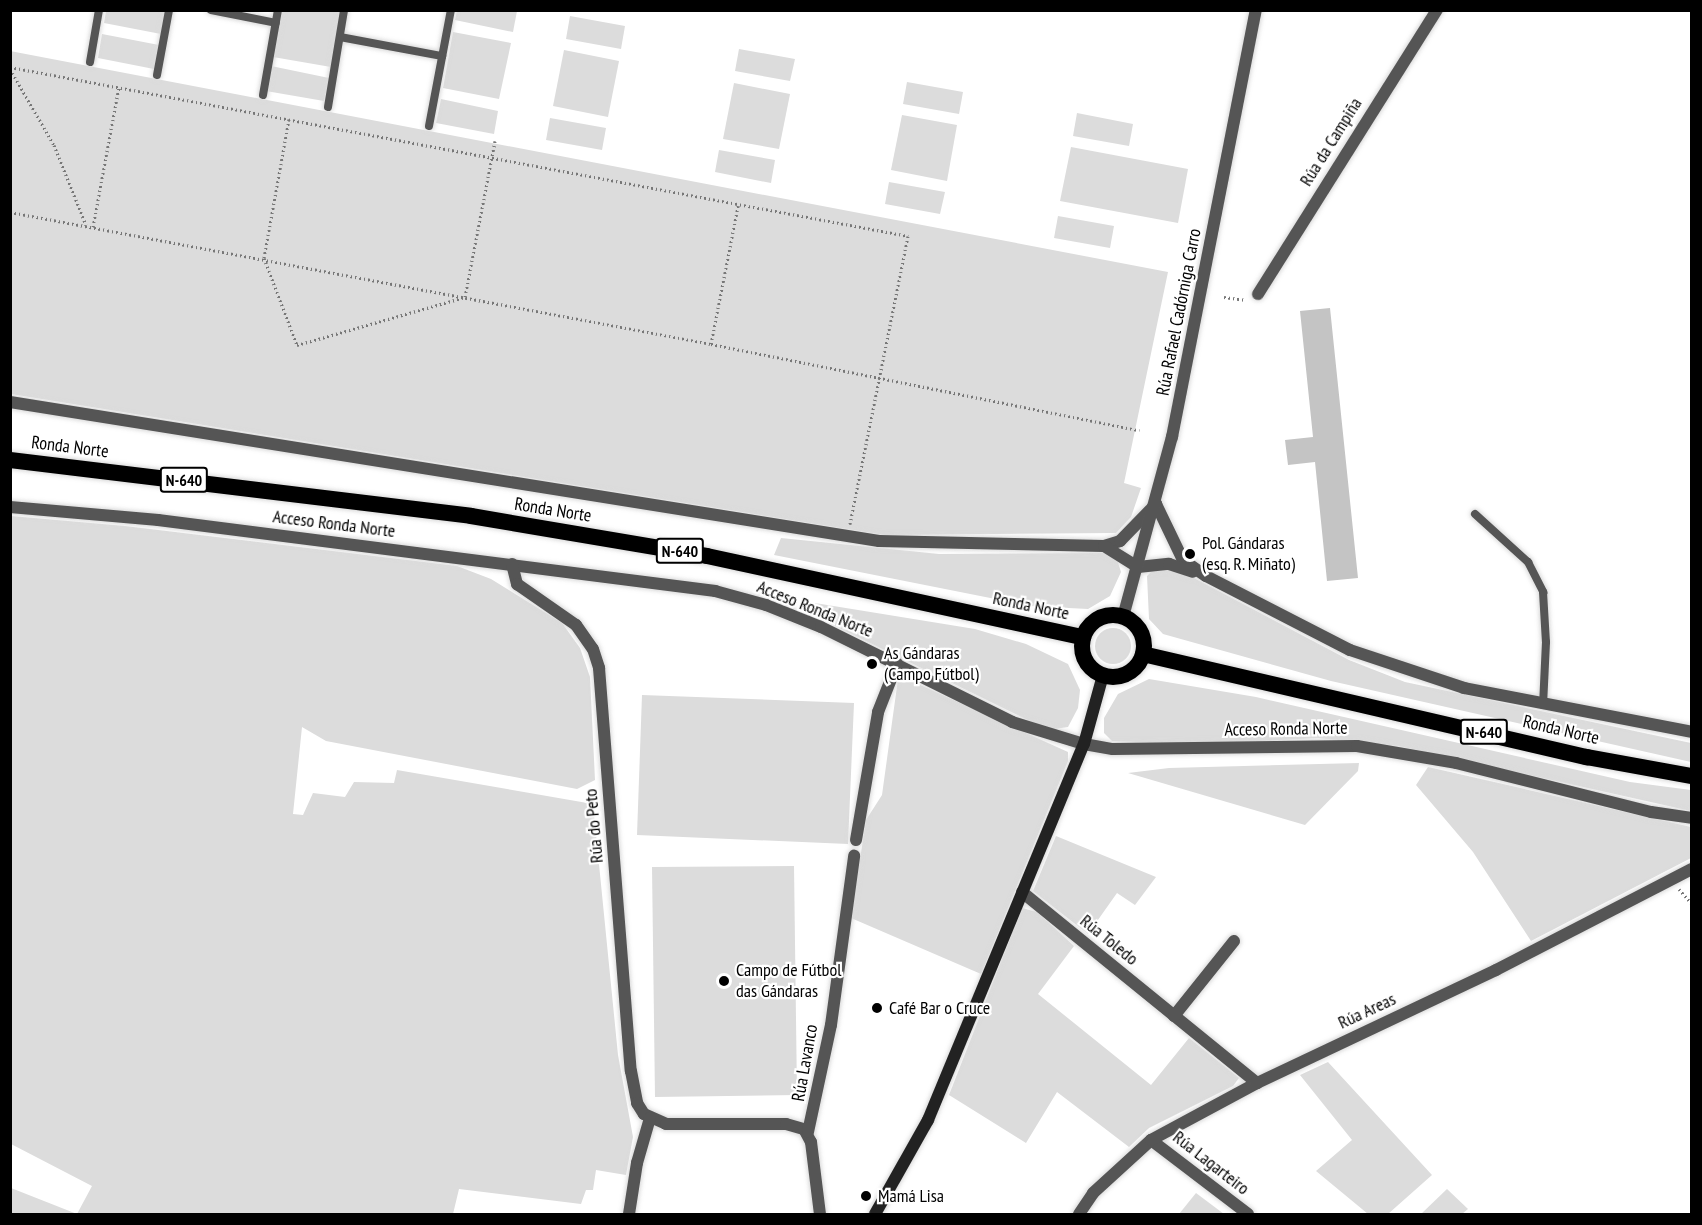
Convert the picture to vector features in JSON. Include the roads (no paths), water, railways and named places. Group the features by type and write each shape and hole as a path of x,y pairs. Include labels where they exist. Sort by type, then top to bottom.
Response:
{"highway":[{"name":"Ronda Norte","path":"10,460 495,520 707,556 1083,637"},
{"name":"Ronda Norte","path":"1103,675 1083,656 1083,637 1095,621 1123,617"},
{"path":"1103,675 1113,677 1132,670 1143,654 1138,628 1123,617"},
{"name":"Ronda Norte","path":"1143,654 1587,757 1692,776"}],"main road":[{"path":"875,1215 928,1120 1084,744 1103,675"}],"street":[{"name":"Rúa Rafael Cadórniga Carro","path":"1123,617 1156,504 1190,356 1256,10"},
{"name":"Rúa da Campiña","path":"1258,294 1437,10"},
{"path":"10,402 847,538 1104,546 1120,541 1156,504 1183,560 1206,576 1360,654 1464,688 1542,705 1692,732"},
{"name":"Acceso Ronda Norte","path":"10,507 158,520 715,591 799,618 1012,722 1084,744 1124,749 1357,746 1456,763 1651,812 1692,818"},
{"path":"1104,546 1138,567 1169,564 1206,576"},
{"name":"Rúa do Peto","path":"512,564 517,584 576,625 593,649 599,668 631,1071 637,1103 650,1118"},
{"path":"856,840 878,712 897,664"},
{"name":"Rúa Lavanco","path":"820,1215 809,1135 831,1025 854,856"},
{"name":"Rúa Areas","path":"1079,1215 1093,1193 1151,1140 1257,1083 1496,970 1692,869"},
{"name":"Rúa Toledo","path":"1022,892 1257,1083"},
{"path":"1173,1016 1234,940"},
{"path":"629,1215 637,1163 650,1118 677,1125 792,1124 809,1135"},
{"name":"Rúa Lagarteiro","path":"1151,1140 1248,1215"}],"lane":[{"path":"90,62 99,10"},
{"path":"156,75 169,10"},
{"path":"211,10 276,23"},
{"path":"263,95 278,10"},
{"path":"328,107 344,10"},
{"path":"429,126 451,10"},
{"path":"340,37 442,56"},
{"path":"1474,514 1528,562 1542,592 1546,642 1542,705"}],"place":[{"name":"Pol. Gándaras (esq. R. Miñato)","path":"1190,554"},
{"name":"As Gándaras (Campo Fútbol)","path":"872,664"},
{"name":"Campo de Fútbol das Gándaras","path":"724,981"},
{"name":"Café Bar o Cruce","path":"877,1008"},
{"name":"Mamá Lisa","path":"866,1196"}]}
